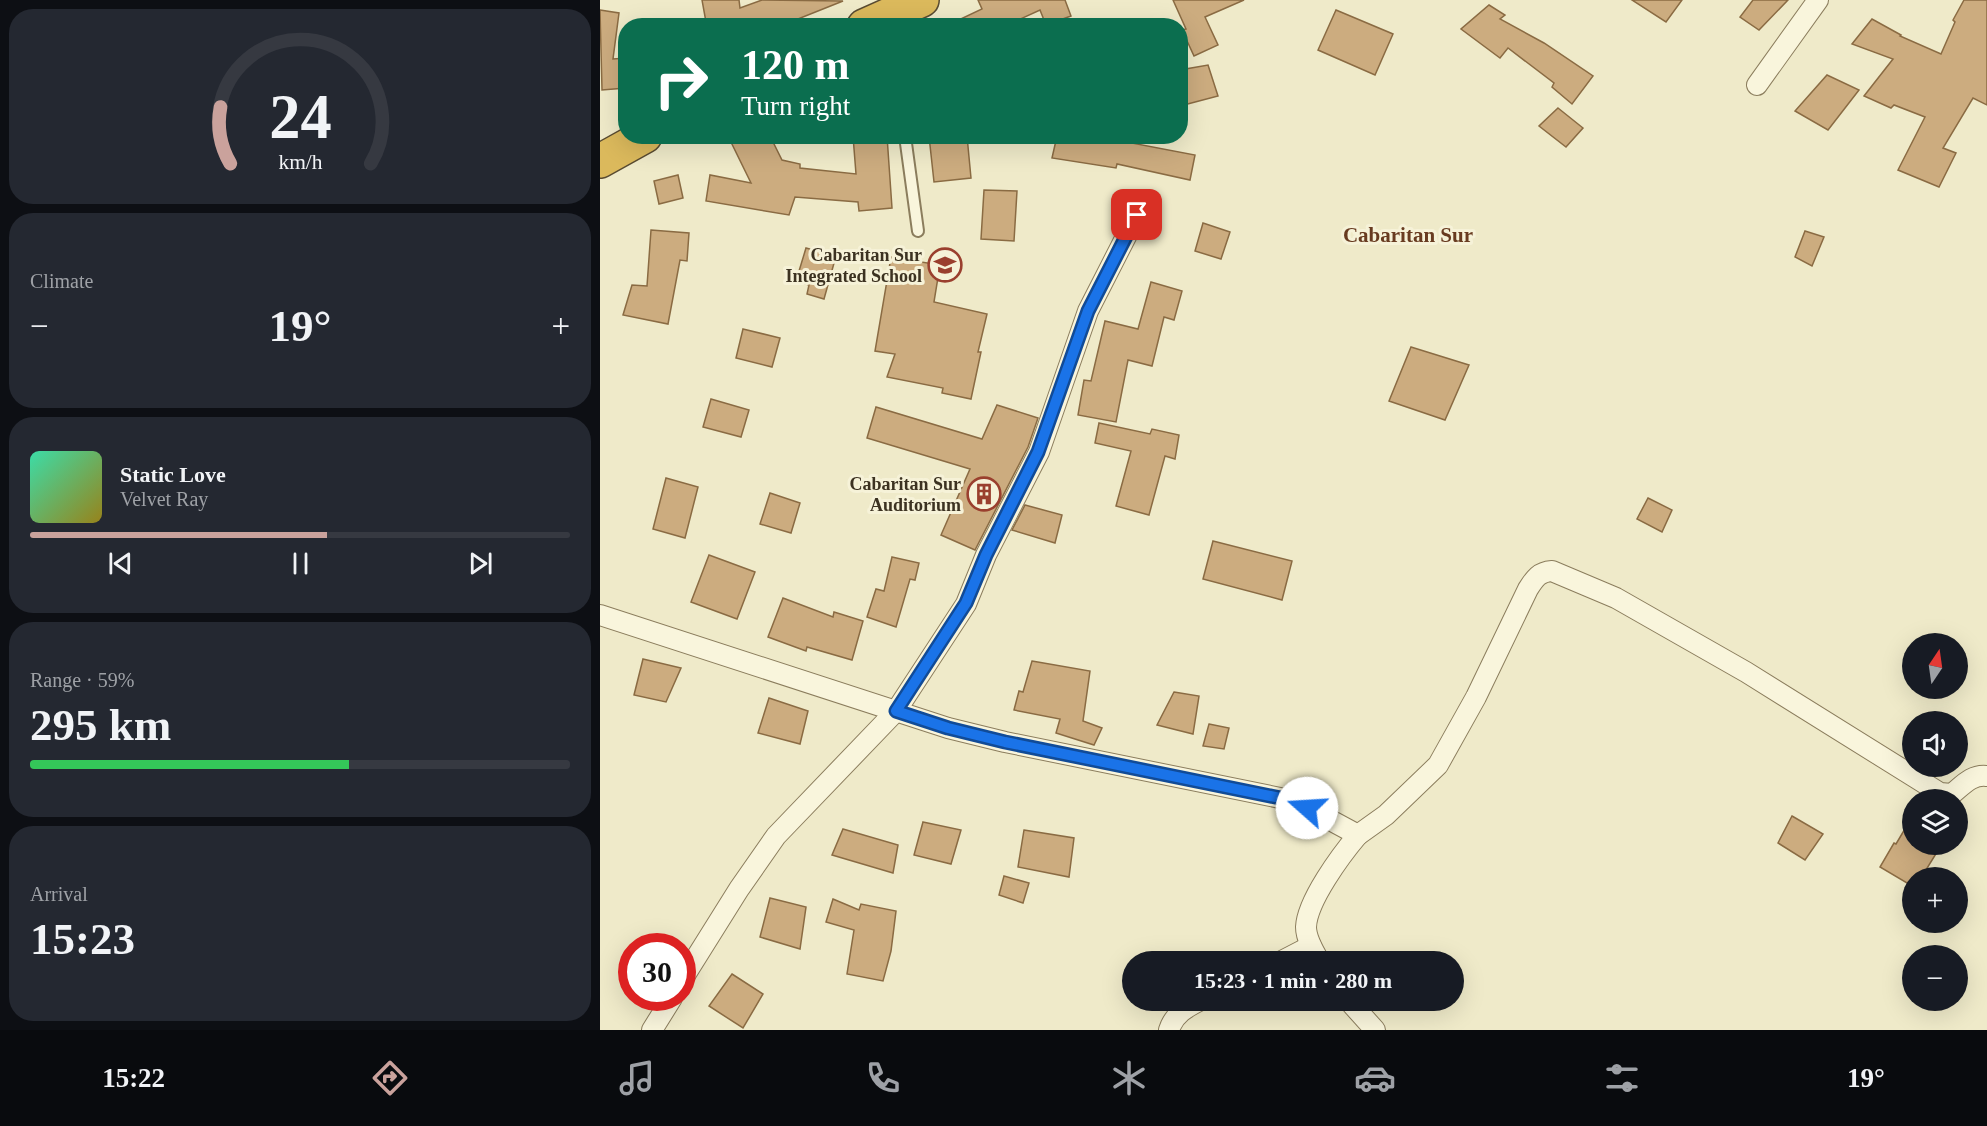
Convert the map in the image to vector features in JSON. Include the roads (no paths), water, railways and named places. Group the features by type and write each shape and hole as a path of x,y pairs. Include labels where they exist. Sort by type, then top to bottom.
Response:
{"highway":[{"path":"886,18 922,0"},
{"path":"600,161 631,144"}],"street":[{"path":"1757,86 1818,0"},
{"path":"696,958 776,836 896,711 966,603 986,555 1038,452 1088,311 1137,215"},
{"path":"1315,951 1306,929 1309,912 1340,856 1358,835 1386,815 1438,765 1476,697 1528,589 1542,572 1552,571 1616,598 1746,672 1940,793 1952,794 1973,778 1980,775 1987,776"},
{"path":"600,615 948,728 1005,742 1295,801 1358,835"},
{"path":"652,1030 664,1011"},
{"path":"1169,1030 1173,1020 1182,1011"},
{"path":"1358,1011 1375,1030"}],"lane":[{"path":"906,144 918,231"}],"place":[{"name":"Cabaritan Sur Integrated School","path":"945,265"},
{"name":"Cabaritan Sur Auditorium","path":"984,494"}],"district":[{"name":"Cabaritan Sur","path":"1408,235"}]}
